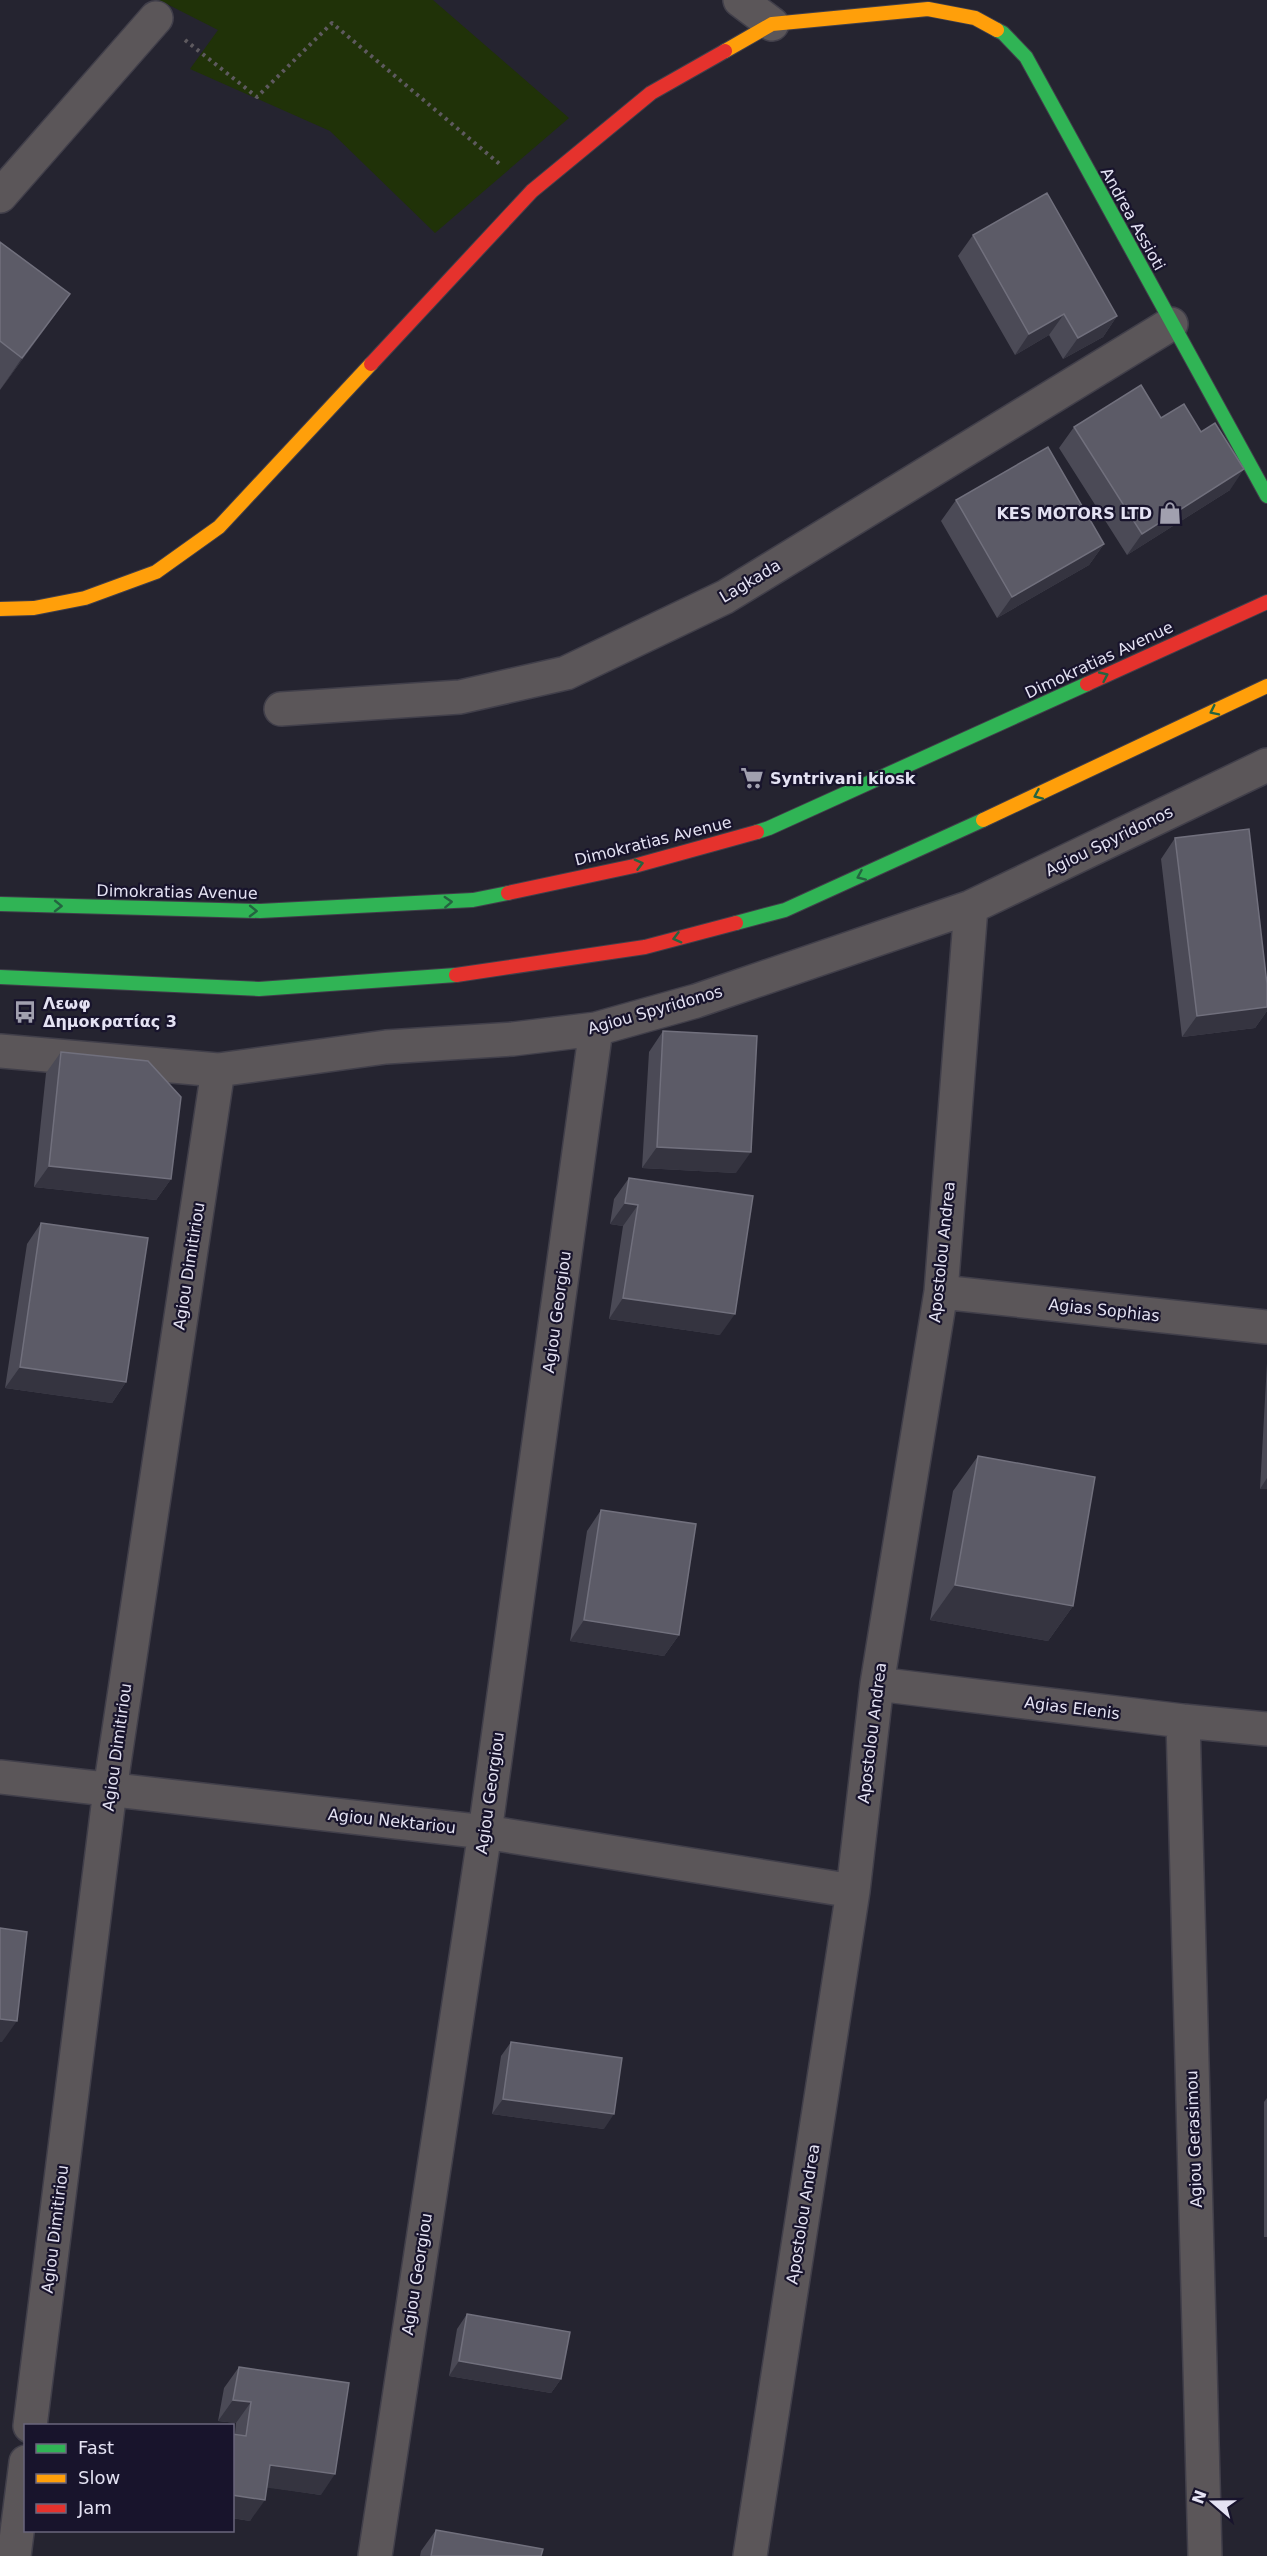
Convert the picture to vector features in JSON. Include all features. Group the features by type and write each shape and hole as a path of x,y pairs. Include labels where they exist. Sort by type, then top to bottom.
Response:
{"main road":[{"name":"Andrea Assioti","path":"772,24 928,9 975,18 1003,33 1026,57 1267,496"},
{"path":"0,609 34,608 85,598 156,572 219,527 532,191 651,93 772,24"},
{"name":"Dimokratias Avenue","path":"0,904 260,911 473,900 634,866 769,828 1267,602"},
{"path":"0,977 259,989 471,974 645,947 785,910 1072,780 1267,686"}],"street":[{"path":"740,0 772,24"},
{"path":"0,196 156,18"},
{"name":"Lagkada","path":"281,709 460,697 566,673 725,597 1171,324"},
{"name":"Agiou Spyridonos","path":"0,1051 218,1070 386,1047 513,1039 596,1029 696,1001 971,907 1267,765"},
{"name":"Apostolou Andrea","path":"750,2556 853,1891 877,1684 941,1292 971,907"},
{"name":"Agiou Georgiou","path":"375,2556 484,1832 596,1029"},
{"name":"Agiou Dimitiriou","path":"30,2424 110,1790 218,1070"},
{"name":"Agias Sophias","path":"941,1292 1267,1327"},
{"name":"Agias Elenis","path":"877,1684 1267,1729"},
{"name":"Agiou Gerasimou","path":"1183,1721 1205,2556"},
{"name":"Agiou Nektariou","path":"0,1777 484,1832 853,1891"},
{"path":"14,2556 24,2478"}],"path":[{"path":"156,18 257,97 332,23 532,191"}],"green space":[{"path":"159,0 433,0 569,118 435,233 330,131 190,69 218,30"}],"building":[{"path":"1047,193 1117,316 1078,338 1064,314 1029,334 973,235"},
{"path":"0,242 70,294 22,358 0,341"},
{"path":"1141,385 1161,418 1184,404 1201,432 1215,423 1244,469 1142,534 1074,427"},
{"path":"1048,447 1104,544 1012,597 956,500"},
{"path":"1249,829 1267,984 1267,1007 1197,1016 1175,838"},
{"path":"663,1031 757,1036 751,1152 657,1147"},
{"path":"61,1052 148,1061 181,1097 171,1179 49,1166"},
{"path":"629,1178 753,1196 735,1314 623,1298 638,1205 625,1203"},
{"path":"41,1223 148,1238 126,1382 20,1367"},
{"path":"978,1456 1095,1477 1073,1606 955,1585"},
{"path":"601,1510 696,1524 679,1635 584,1620"},
{"path":"0,1928 27,1932 17,2021 0,2019"},
{"path":"511,2042 622,2058 614,2114 503,2099"},
{"path":"467,2314 570,2332 561,2379 459,2361"},
{"path":"239,2367 349,2383 335,2474 270,2465 265,2500 234,2495 234,2434 246,2436 251,2402 233,2400"},
{"path":"436,2530 543,2549 541,2556 431,2556"}],"traffic: fast":[{"path":"997,30 1003,33 1026,57 1267,496"},
{"path":"757,832 1087,684"},
{"path":"736,923 785,910 983,820"},
{"path":"0,904 260,911 473,900 508,893"},
{"path":"0,977 259,989 456,975"}],"traffic: slow":[{"path":"725,51 772,24 928,9 975,18 997,30"},
{"path":"0,609 34,608 85,598 156,572 219,527 371,364"},
{"path":"983,820 1267,686"}],"traffic: jam":[{"path":"371,364 532,191 651,93 725,51"},
{"path":"1087,684 1267,602"},
{"path":"508,893 634,866 757,832"},
{"path":"456,975 645,947 736,923"}],"place":[{"name":"KES MOTORS LTD","path":"1170,513"},
{"name":"Syntrivani kiosk","path":"752,778"},
{"name":"Λεωφ Δημοκρατίας 3","path":"25,1012"}]}
